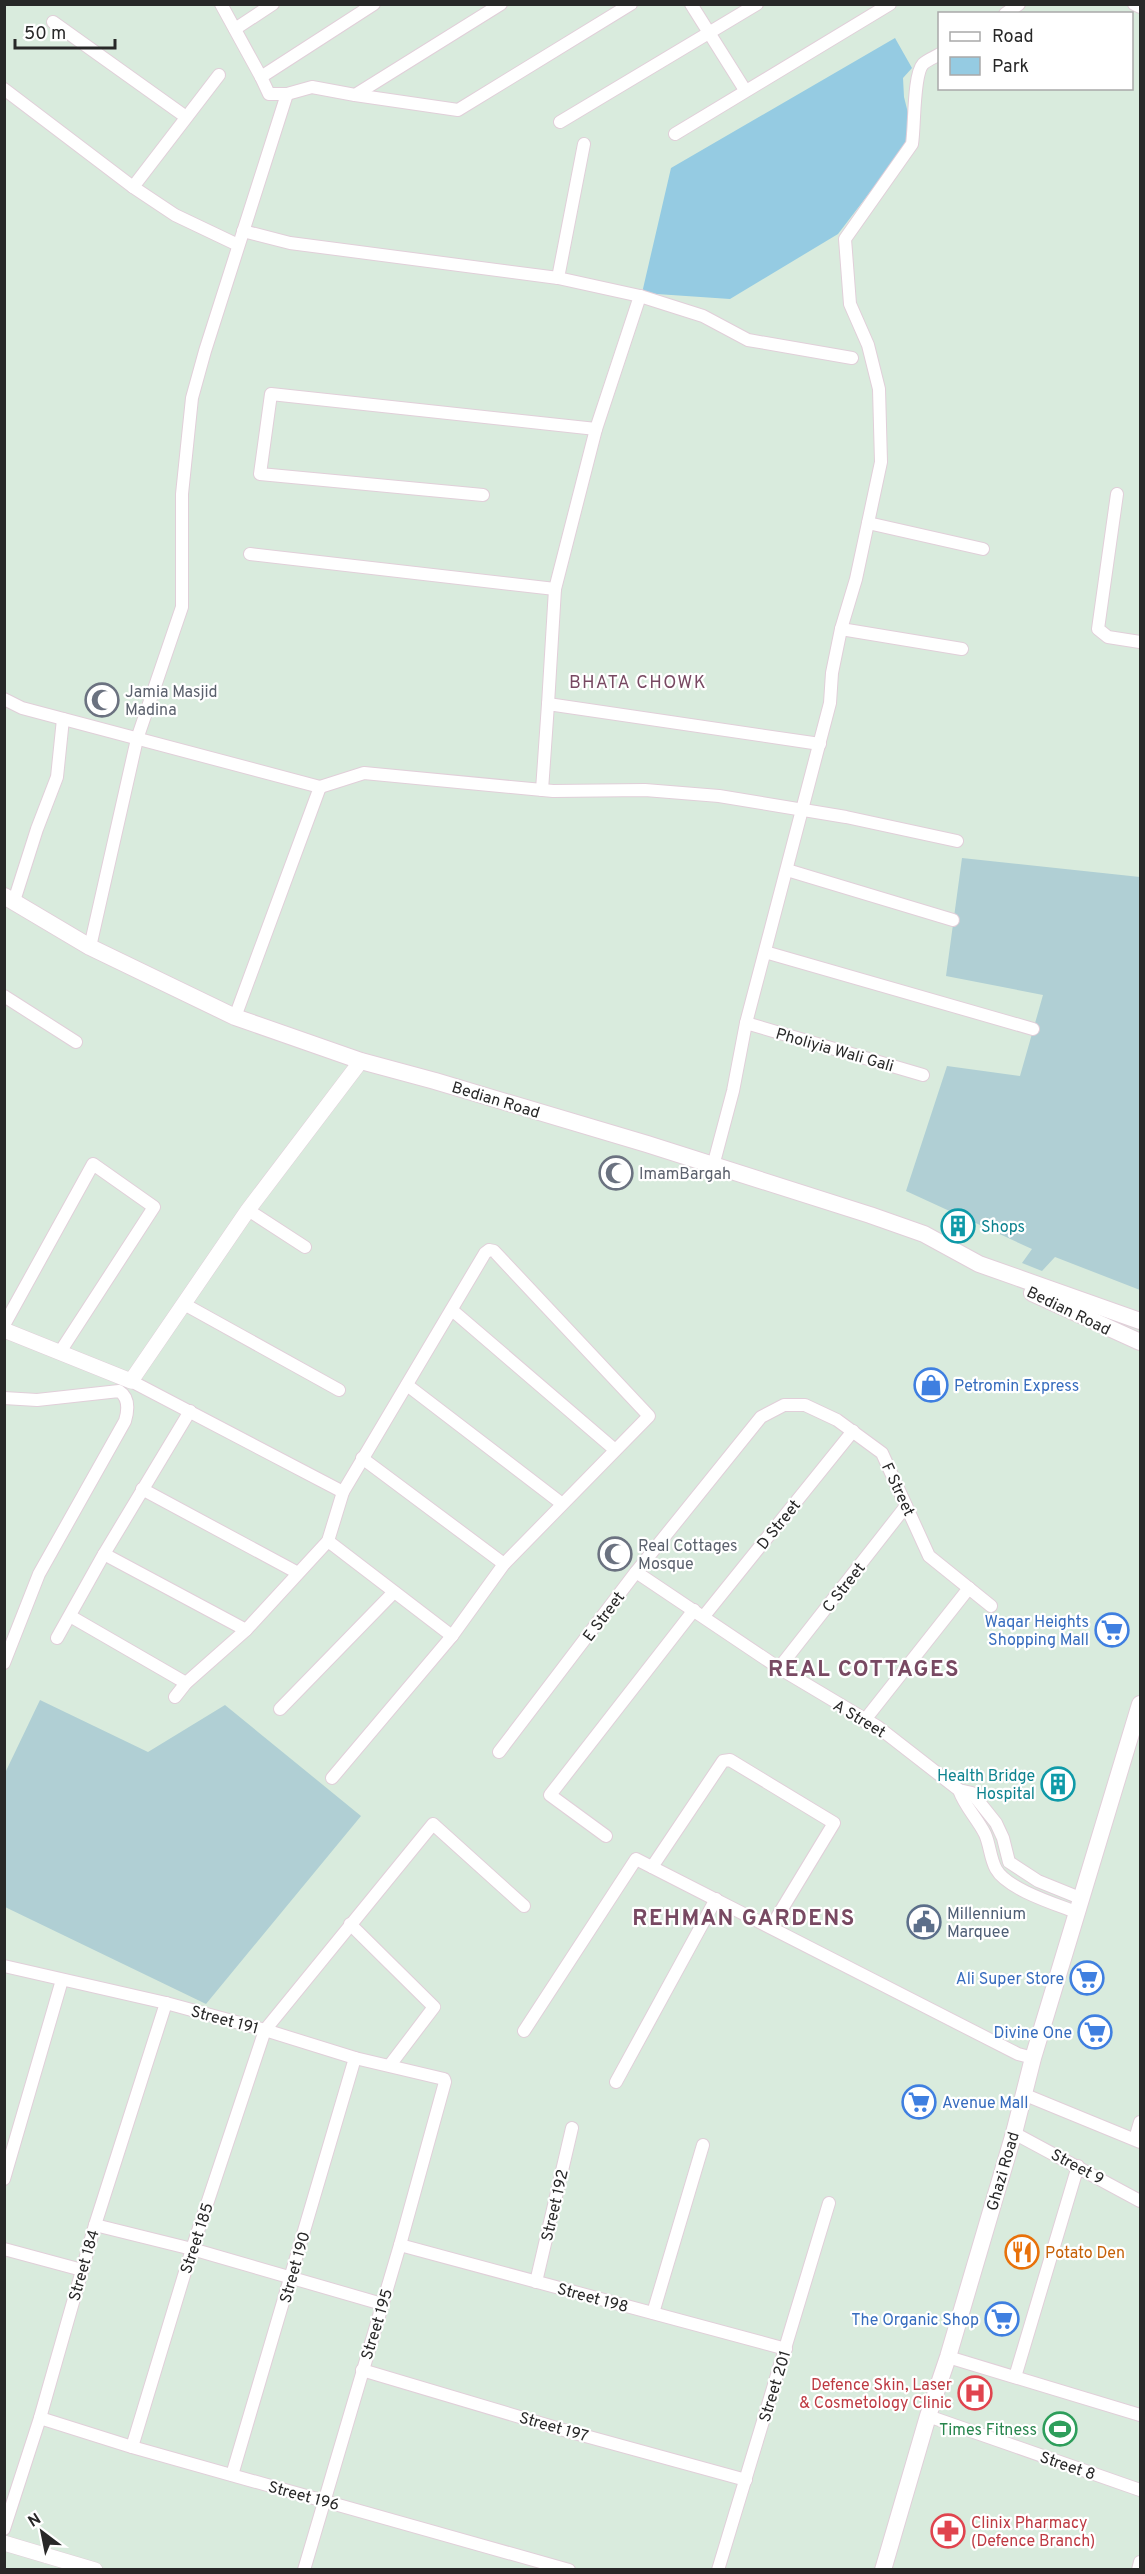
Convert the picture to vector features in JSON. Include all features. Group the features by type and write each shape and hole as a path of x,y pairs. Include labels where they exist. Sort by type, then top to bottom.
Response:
{"main road":[{"name":"Bedian Road","path":"9,899 90,947 235,1017 361,1061 458,1087 870,1215 924,1234 979,1264 1140,1321"},
{"name":"Bedian Road","path":"1001,1272 1025,1289 1137,1342"},
{"name":"Ghazi Road","path":"883,2570 1014,2133 1033,2058 1078,1905 1140,1704"}],"street":[{"path":"221,4 269,94 287,94 312,87 458,110 631,4"},
{"path":"235,29 273,4"},
{"path":"261,76 374,4"},
{"path":"355,95 501,4"},
{"path":"691,4 745,90"},
{"path":"560,122 757,4"},
{"path":"675,134 890,4"},
{"path":"1134,4 1140,7"},
{"path":"53,22 186,117"},
{"path":"713,1166 733,1091 746,1023 830,703 832,673 841,629 856,579 881,462 879,390 868,345 850,304 845,239 912,144 917,77 922,65 938,55"},
{"path":"133,187 219,75"},
{"path":"4,89 133,187 175,215 238,245"},
{"path":"90,947 137,740 182,607 182,494 192,398 204,351 287,94"},
{"path":"558,278 584,144"},
{"path":"243,231 290,243 558,278 640,296 703,316 748,340 852,358"},
{"path":"542,790 555,589 596,429 640,296"},
{"path":"483,495 260,474 271,394 596,429"},
{"path":"1117,494 1098,626 1104,636 1140,642"},
{"path":"868,523 983,549"},
{"path":"250,554 555,589"},
{"path":"841,629 962,649"},
{"path":"4,699 22,708 320,787 364,773 542,790 645,790 719,796 846,817 957,841"},
{"path":"548,704 820,744"},
{"path":"9,899 57,777 63,719"},
{"path":"235,1017 320,787"},
{"path":"787,870 953,920"},
{"path":"765,952 1033,1029"},
{"path":"4,996 76,1042"},
{"name":"Pholiyia Wali Gali","path":"746,1023 923,1075"},
{"path":"131,1381 248,1210 361,1061"},
{"path":"4,1325 93,1164 154,1207 60,1352"},
{"path":"248,1210 305,1247"},
{"path":"175,1697 186,1683 246,1629 328,1542 343,1492 485,1253 489,1250 494,1251 648,1413 648,1418 614,1449 504,1564 452,1636 332,1778"},
{"path":"184,1304 339,1390"},
{"path":"452,1310 614,1449"},
{"path":"4,1330 131,1381 343,1492"},
{"path":"407,1385 561,1503"},
{"path":"4,1398 37,1400 119,1391 126,1398 128,1410 125,1421 39,1574 4,1664"},
{"name":"F Street","path":"784,1405 805,1405 837,1420 882,1453 929,1556 991,1606"},
{"name":"E Street","path":"499,1752 636,1572 761,1418 784,1405"},
{"path":"57,1638 142,1489 190,1411"},
{"name":"D Street","path":"606,1836 550,1795 699,1613 853,1431"},
{"path":"363,1458 504,1564"},
{"path":"142,1489 298,1573"},
{"name":"C Street","path":"779,1668 906,1506"},
{"path":"328,1542 452,1636"},
{"path":"104,1554 246,1629"},
{"name":"A Street","path":"636,1572 779,1668 864,1721 878,1727 959,1790 964,1803 989,1842 996,1871 1007,1880 1031,1894 1078,1905"},
{"path":"864,1721 969,1588"},
{"path":"280,1708 394,1592"},
{"path":"70,1616 186,1683"},
{"path":"652,1867 723,1761 730,1760 834,1822 771,1927"},
{"path":"265,2030 433,1824 524,1906"},
{"path":"524,2031 636,1859 1018,2054 1033,2058"},
{"path":"616,2082 716,1899"},
{"path":"350,1924 434,2007 390,2066"},
{"name":"Street 191","path":"4,1966 166,2003 355,2058 444,2079"},
{"path":"4,2179 62,1980"},
{"name":"Street 184","path":"4,2529 40,2418 95,2225 166,2003"},
{"name":"Street 185","path":"132,2447 192,2249 265,2030"},
{"name":"Street 190","path":"232,2475 355,2058"},
{"name":"Street 195","path":"304,2570 400,2245 444,2079"},
{"path":"1023,2094 1138,2140 1140,2122"},
{"name":"Street 192","path":"536,2282 572,2128"},
{"name":"Street 9","path":"1014,2133 1140,2201"},
{"path":"653,2313 703,2145"},
{"path":"1015,2377 1078,2166"},
{"name":"Street 201","path":"718,2570 829,2203"},
{"path":"95,2225 192,2249 382,2304"},
{"name":"Street 198","path":"400,2245 786,2349"},
{"path":"4,2249 82,2270"},
{"path":"948,2357 1140,2415"},
{"name":"Street 197","path":"362,2370 746,2480"},
{"name":"Street 8","path":"928,2415 1140,2490"},
{"name":"Street 196","path":"40,2418 132,2447 569,2570"},
{"path":"4,2542 95,2570"},
{"path":"1138,2570 1140,2562"}],"green space":[{"path":"895,38 912,68 903,78 908,113 906,145 838,234 730,299 642,293 671,168"}],"shaded area":[{"path":"962,858 1140,877 1140,1290 1055,1257 1042,1271 1022,1263 1032,1249 906,1191 947,1066 1020,1076 1043,995 946,976"},
{"path":"40,1700 148,1752 225,1705 361,1816 206,2004 5,1907 5,1773"}],"place":[{"name":"Jamia Masjid Madina","path":"102,700"},
{"name":"ImamBargah","path":"616,1173"},
{"name":"Shops","path":"958,1226"},
{"name":"Petromin Express","path":"931,1385"},
{"name":"Real Cottages Mosque","path":"615,1554"},
{"name":"Waqar Heights Shopping Mall","path":"1112,1630"},
{"name":"Health Bridge Hospital","path":"1058,1784"},
{"name":"Millennium Marquee","path":"924,1922"},
{"name":"Ali Super Store","path":"1087,1978"},
{"name":"Divine One","path":"1095,2032"},
{"name":"Avenue Mall","path":"919,2102"},
{"name":"Potato Den","path":"1022,2252"},
{"name":"The Organic Shop","path":"1002,2319"},
{"name":"Defence Skin, Laser & Cosmetology Clinic","path":"975,2393"},
{"name":"Times Fitness","path":"1060,2429"},
{"name":"Clinix Pharmacy (Defence Branch)","path":"948,2531"}],"district":[{"name":"BHATA CHOWK","path":"638,682"},
{"name":"REAL COTTAGES","path":"864,1668"},
{"name":"REHMAN GARDENS","path":"744,1917"}]}
